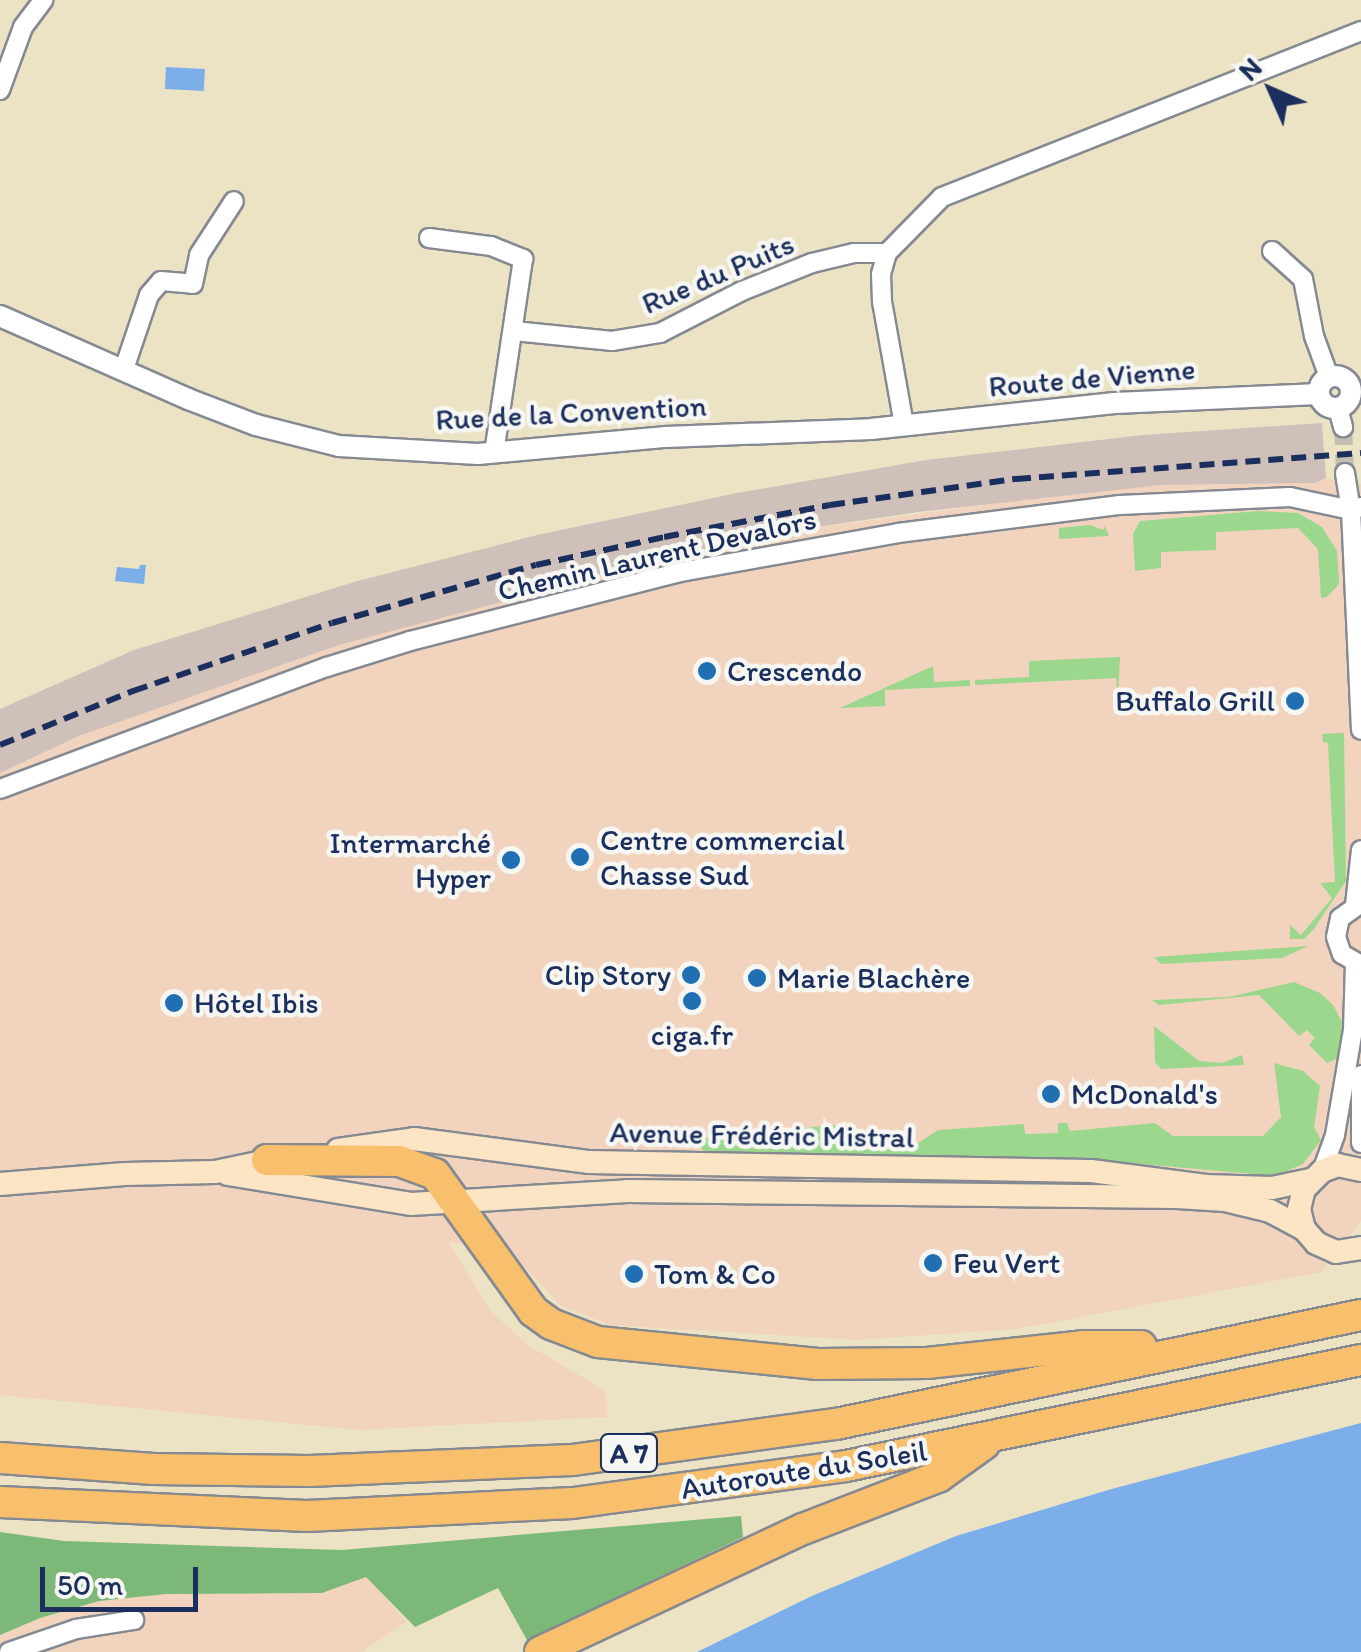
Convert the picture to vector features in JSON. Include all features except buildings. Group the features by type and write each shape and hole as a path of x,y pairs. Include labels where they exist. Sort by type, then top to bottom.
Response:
{"highway":[{"path":"267,1160 398,1161 434,1174 472,1202 489,1250 514,1288 551,1324 629,1347 768,1362 860,1364 927,1362 1082,1346 1200,1347"},
{"name":"Autoroute du Soleil","path":"0,1458 154,1469 310,1472 572,1460 836,1424 1361,1316"},
{"name":"Autoroute du Soleil","path":"0,1502 235,1516 454,1512 714,1488 994,1437 1361,1360"},
{"path":"540,1652 803,1528 938,1477 994,1437"}],"main road":[{"name":"Avenue Frédéric Mistral","path":"0,1184 215,1172 267,1160 414,1140 589,1162 1091,1172 1239,1188 1272,1188 1316,1176 1338,1165 1361,1170"},
{"path":"398,1161 414,1174 417,1196 411,1204"},
{"name":"Avenue Frédéric Mistral","path":"215,1172 411,1204 628,1191 1225,1200 1270,1211 1304,1230 1326,1249 1347,1252 1361,1248"},
{"path":"1304,1230 1299,1209 1316,1176"}],"street":[{"path":"0,90 23,27 44,0"},
{"path":"904,426 882,302 881,274 888,252 942,197 983,177 1361,31"},
{"path":"124,369 149,295 161,281 193,284 199,255 234,201"},
{"path":"428,238 492,246 523,259 494,453"},
{"path":"1272,251 1303,279 1314,336 1324,386 1328,406 1340,418 1356,390 1343,378 1324,386"},
{"name":"Rue du Puits","path":"514,331 612,341 660,334 742,291 812,263 854,253 888,252"},
{"name":"Rue de la Convention","path":"0,316 256,425 339,446 494,453 666,438 871,429"},
{"name":"Route de Vienne","path":"871,429 1115,402 1324,386"},
{"path":"1345,473 1356,509 1361,730"},
{"name":"Chemin Laurent Devalors","path":"0,789 217,704 360,656 696,568 931,528 1120,505 1290,498 1356,509"},
{"path":"1316,1176 1335,1135 1353,1030 1358,965 1342,954 1336,937 1340,918 1358,904 1361,850"},
{"path":"1342,1090 1361,1078"},
{"path":"1361,1078 1361,1143"},
{"path":"9,1652 76,1629 134,1620"}],"shaded area":[{"path":"1322,423 1326,478 1315,483 1161,485 918,512 750,537 339,645 79,736 0,773 0,709 134,650 354,582 537,535 737,493 926,460 1143,435"},
{"path":"1326,478 1361,484 1361,1221 1322,1272 1017,1329 857,1340 610,1325 560,1305 512,1254 448,1242 491,1311 528,1345 606,1391 607,1417 359,1430 0,1395 0,773 79,736 339,645 750,537 1048,496 1161,485 1315,483"},
{"path":"366,1576 407,1622 361,1652 0,1652 0,1635 40,1618 99,1601 166,1594 322,1593"}],"green space":[{"path":"1258,511 1298,513 1322,527 1337,551 1339,584 1327,597 1321,598 1318,549 1298,528 1216,532 1216,550 1161,552 1161,568 1135,571 1133,534 1140,521"},
{"path":"1090,525 1103,530 1105,526 1109,536 1059,539 1059,528"},
{"path":"1120,657 1118,695 1116,678 975,685 975,680 1029,677 1029,661"},
{"path":"933,666 934,682 970,680 970,686 885,690 885,706 840,708"},
{"path":"1344,733 1346,881 1313,930 1304,939 1290,939 1290,925 1301,935 1332,898 1320,883 1335,882 1328,743 1323,742 1322,734"},
{"path":"1308,946 1282,958 1161,964 1154,957"},
{"path":"1294,982 1320,993 1333,1005 1342,1022 1340,1057 1327,1063 1309,1045 1315,1038 1307,1030 1299,1036 1259,995 1159,1005 1152,1000 1229,997"},
{"path":"1154,1026 1199,1061 1222,1063 1242,1055 1244,1065 1161,1069 1155,1062"},
{"path":"1274,1063 1303,1071 1320,1086 1314,1127 1321,1140 1303,1164 1275,1176 1085,1159 705,1153 694,1139 835,1125 840,1143 849,1149 909,1149 938,1130 1024,1124 1025,1134 1058,1133 1058,1123 1067,1123 1070,1131 1155,1123 1173,1136 1263,1136 1281,1117"},
{"path":"741,1516 743,1537 527,1640 498,1588 415,1627 366,1577 322,1593 166,1594 99,1601 40,1618 0,1635 0,1532 64,1541 342,1550"}],"water":[{"path":"166,67 205,69 204,91 165,89"},
{"path":"146,565 144,584 115,581 117,567 139,569"},
{"path":"1361,1423 1361,1652 697,1652 814,1595 956,1536 1108,1490"}],"tunnel":[{"path":"1343,427 1345,473"}],"railway":[{"path":"0,745 133,691 332,623 536,565 664,537 830,505 1016,479 1361,453"}],"place":[{"name":"Crescendo","path":"707,671"},
{"name":"Buffalo Grill","path":"1295,701"},
{"name":"Centre commercial Chasse Sud","path":"580,857"},
{"name":"Intermarché Hyper","path":"511,860"},
{"name":"Clip Story","path":"691,975"},
{"name":"Marie Blachère","path":"757,978"},
{"name":"ciga.fr","path":"692,1001"},
{"name":"Hôtel Ibis","path":"174,1003"},
{"name":"McDonald's","path":"1051,1094"},
{"name":"Feu Vert","path":"933,1263"},
{"name":"Tom & Co","path":"634,1274"}]}
